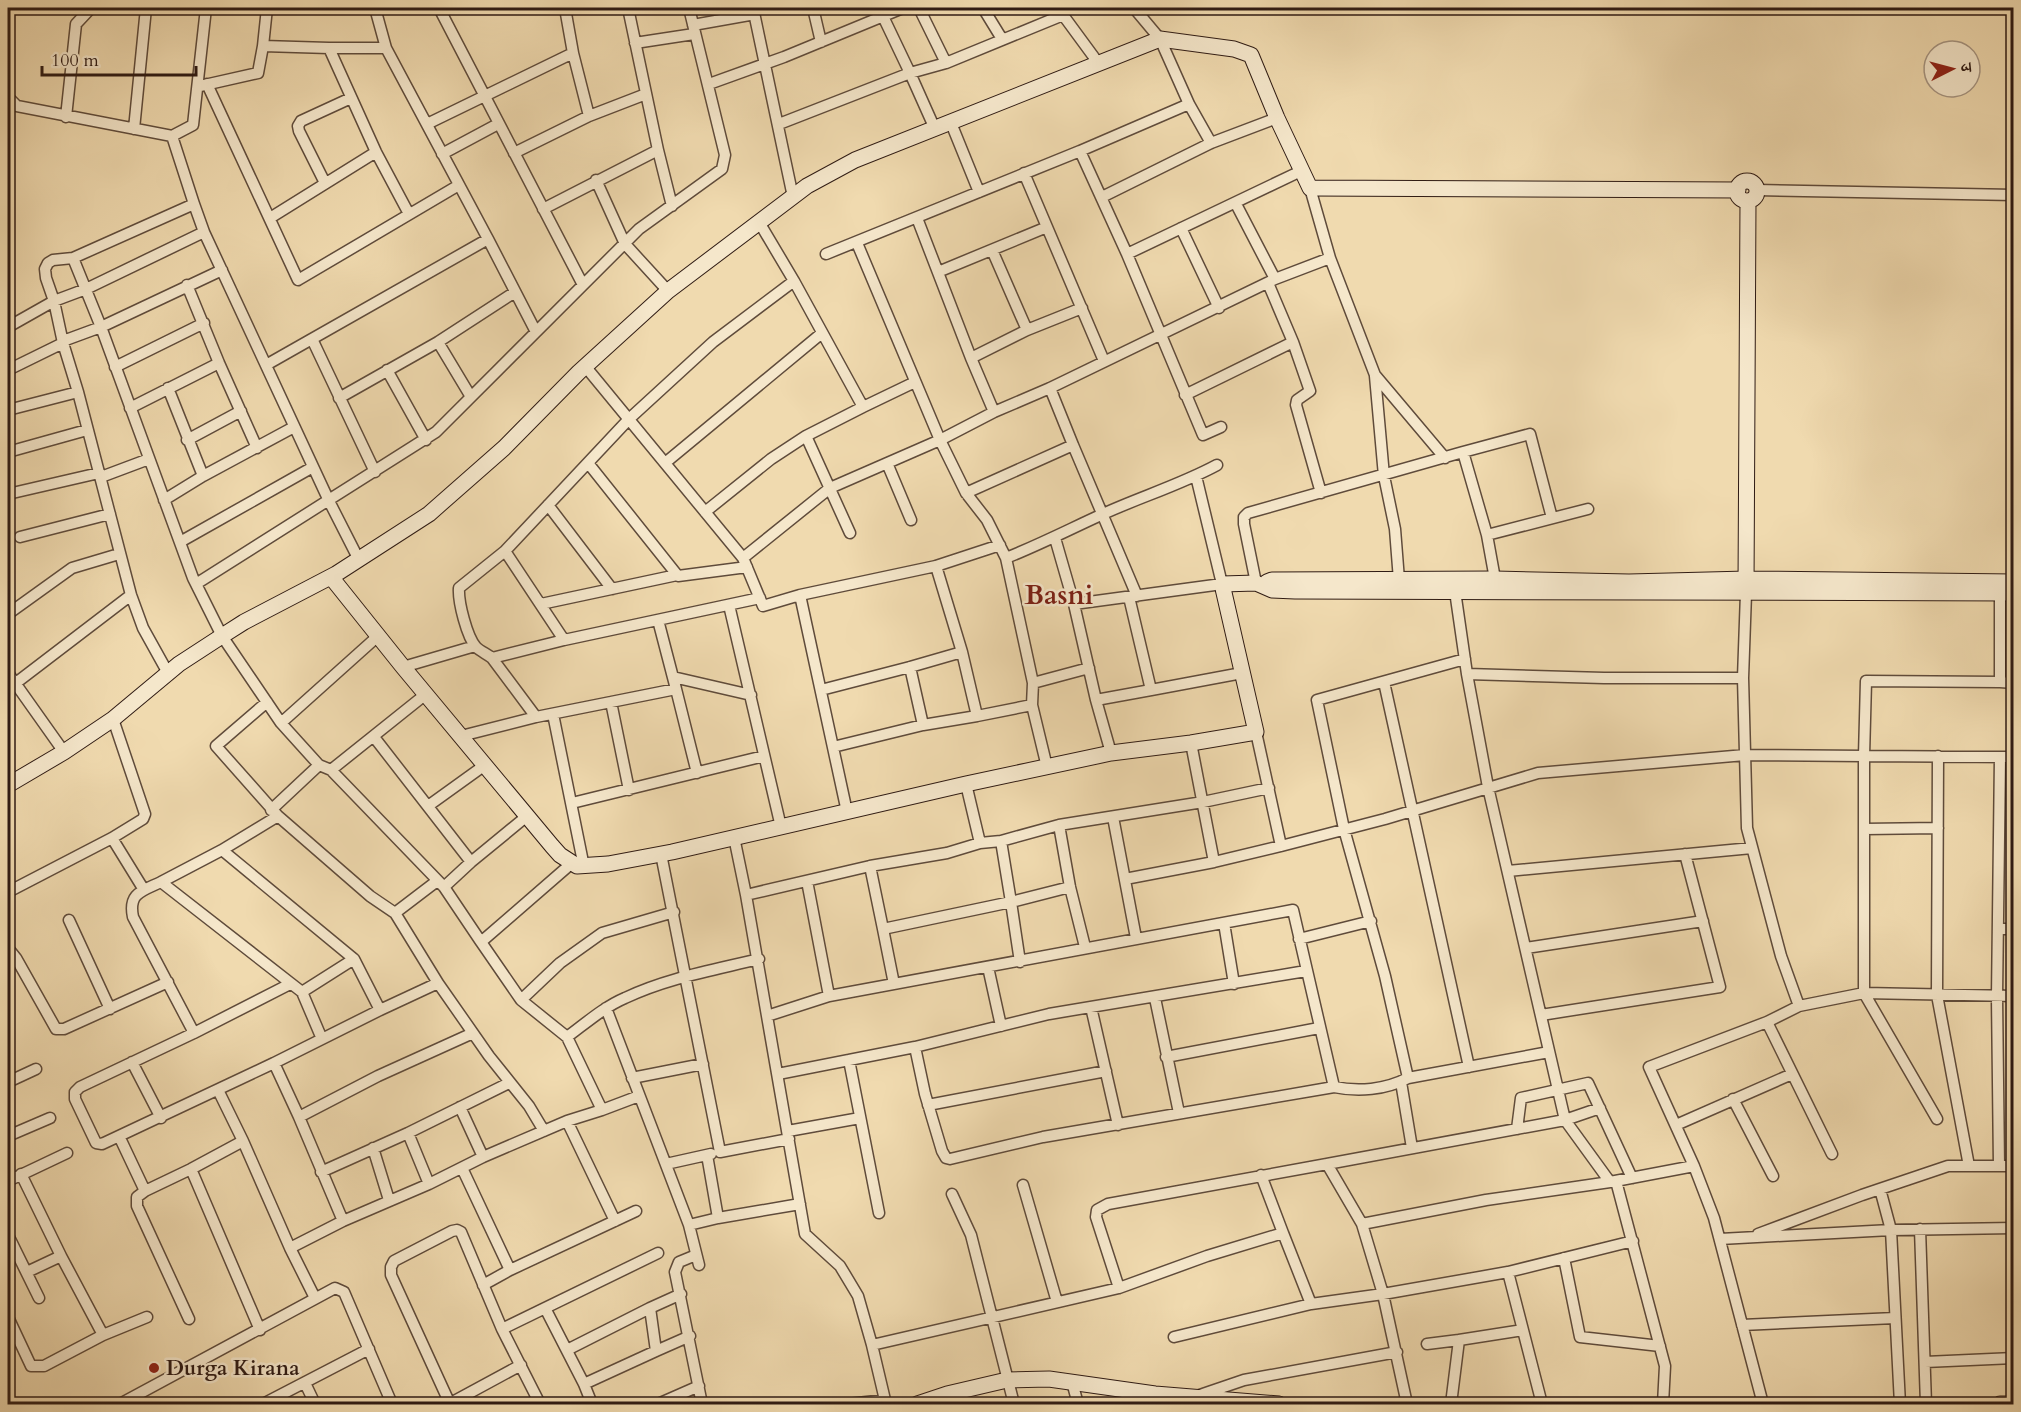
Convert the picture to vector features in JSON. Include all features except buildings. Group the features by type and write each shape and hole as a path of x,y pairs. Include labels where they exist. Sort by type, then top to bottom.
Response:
{"street":[{"path":"66,117 76,24 91,8"},
{"path":"131,8 146,8 134,129"},
{"path":"8,98 17,106 172,136 193,125 202,85 206,8"},
{"path":"202,85 258,73 267,8"},
{"path":"375,8 386,48 536,332"},
{"path":"439,8 583,285"},
{"path":"566,8 573,52 589,116"},
{"path":"628,8 672,206"},
{"path":"196,584 426,440 471,398 639,229 722,169 725,155 689,8"},
{"path":"813,8 821,42"},
{"path":"709,84 821,42 882,12 903,8"},
{"path":"919,8 946,63"},
{"path":"983,8 1002,39"},
{"path":"1134,8 1160,39 1189,104 1211,143"},
{"path":"635,43 694,29 754,11 793,196"},
{"path":"779,124 910,73 946,63 1061,11 1099,64"},
{"path":"882,12 935,129"},
{"path":"8,785 64,753 113,719 179,664 222,636 359,560 429,514 504,448 585,366 668,291 793,196 831,171 1160,39 1234,49 1251,55 1276,118 1311,188 1330,258 1375,375 1384,476 1395,529 1399,580"},
{"path":"263,46 386,48"},
{"path":"329,48 376,152 409,214"},
{"path":"427,124 573,52"},
{"path":"202,85 270,218 298,279 459,185"},
{"path":"514,153 589,116 646,94"},
{"path":"325,183 298,126 301,121 351,98"},
{"path":"826,254 1080,151 1189,104"},
{"path":"1102,197 1211,143 1276,118"},
{"path":"951,123 979,192"},
{"path":"442,154 498,124"},
{"path":"172,136 204,232 294,427 359,560"},
{"path":"543,209 658,150"},
{"path":"1080,151 1127,254 1203,435 1221,427"},
{"path":"270,218 376,152"},
{"path":"1127,254 1301,171"},
{"path":"1024,173 1104,361"},
{"path":"596,180 625,244 668,291"},
{"path":"1311,188 1371,186 1747,194 2013,195"},
{"path":"1747,194 1747,586 1743,678 1747,828 1781,956 1799,1006"},
{"path":"168,673 143,628 131,595 45,269 53,260 73,258 194,204"},
{"path":"1236,204 1272,281 1310,391 1298,400 1296,405 1321,493"},
{"path":"917,218 994,412"},
{"path":"759,222 863,408"},
{"path":"938,272 1047,227"},
{"path":"1181,228 1219,308"},
{"path":"8,327 54,301 86,289 204,232"},
{"path":"266,365 488,239"},
{"path":"857,243 940,440 966,493 982,513 1006,558 1033,683 1032,705 1047,767"},
{"path":"992,250 1027,330"},
{"path":"73,258 101,327 196,584 222,636 281,723 319,765 331,770 441,884 521,1000 567,1036 602,1110"},
{"path":"541,604 745,562 830,488 940,440 994,412 1050,388 1272,281 1330,258"},
{"path":"8,370 63,342 101,327 222,270"},
{"path":"536,717 492,658 475,646 463,616 458,597 459,588 505,551 629,419 713,342 794,281"},
{"path":"188,285 219,363 257,448"},
{"path":"339,398 438,342 515,292"},
{"path":"971,358 1027,330 1082,308"},
{"path":"115,367 204,323"},
{"path":"665,464 822,333"},
{"path":"312,339 375,472"},
{"path":"438,342 471,398"},
{"path":"1185,395 1293,342"},
{"path":"130,408 219,363"},
{"path":"585,366 745,562 763,606 800,595 936,566 1000,545"},
{"path":"387,370 426,440"},
{"path":"1375,375 1445,458"},
{"path":"705,512 771,459 806,436 915,382"},
{"path":"168,388 203,476"},
{"path":"1050,388 1104,514 1133,596 1151,690"},
{"path":"8,410 78,392"},
{"path":"187,440 241,411"},
{"path":"164,500 203,476 294,427"},
{"path":"8,452 87,430"},
{"path":"1259,584 1244,517 1248,513 1530,434 1552,518"},
{"path":"806,436 850,533"},
{"path":"966,493 1073,445"},
{"path":"1463,452 1487,535 1495,579"},
{"path":"8,494 100,475 149,459"},
{"path":"588,463 678,575"},
{"path":"887,463 911,520"},
{"path":"1006,558 1217,465"},
{"path":"180,542 313,467"},
{"path":"1196,476 1281,846"},
{"path":"548,506 612,589"},
{"path":"1487,535 1588,509"},
{"path":"20,537 110,514"},
{"path":"1055,538 1111,753"},
{"path":"505,551 564,640"},
{"path":"8,614 72,568 119,554"},
{"path":"936,566 962,652 977,716"},
{"path":"331,576 403,667 552,846 578,865"},
{"path":"1074,604 1222,584 1259,584 1272,580 1495,579 1747,586"},
{"path":"1259,584 1272,590 1294,591 1455,591 1747,586 1962,587 2013,582"},
{"path":"1962,587 2007,593 2000,682"},
{"path":"1455,591 1467,674 1488,787 1565,1120 1613,1181 1633,1241 1665,1366 1663,1404"},
{"path":"11,687 131,595"},
{"path":"800,595 847,812"},
{"path":"492,658 564,640 760,598"},
{"path":"729,605 781,827"},
{"path":"658,620 697,773"},
{"path":"281,723 378,636"},
{"path":"403,667 475,646"},
{"path":"821,690 910,668 962,652"},
{"path":"1412,1148 1404,1080 1371,921 1344,829 1317,700 1465,659"},
{"path":"910,668 923,725"},
{"path":"1033,683 1089,668"},
{"path":"8,673 11,687 64,753"},
{"path":"1096,700 1242,673"},
{"path":"1467,674 1604,678 1743,678"},
{"path":"673,677 750,695"},
{"path":"1937,1119 1864,993 1866,681 2013,682"},
{"path":"1384,682 1469,1067"},
{"path":"460,736 536,717 676,689"},
{"path":"331,770 426,694"},
{"path":"267,702 216,746 274,813 370,896 395,913 438,983 509,1083 529,1106 544,1131"},
{"path":"611,702 629,790"},
{"path":"833,747 923,725 1032,705"},
{"path":"554,714 572,803 578,865"},
{"path":"8,892 139,823 145,814 113,719"},
{"path":"481,942 578,865 608,864 661,854 1111,753 1256,732"},
{"path":"374,737 471,862"},
{"path":"1191,743 1214,862"},
{"path":"1125,879 1281,846 1412,811 1538,773 1745,755 2013,757"},
{"path":"572,803 764,756"},
{"path":"1938,756 1937,995 1969,1166"},
{"path":"1999,1166 1997,997 2000,757"},
{"path":"194,1033 133,917 130,904 132,899 144,890 222,850 274,813 319,765"},
{"path":"428,806 485,765"},
{"path":"966,784 981,843"},
{"path":"746,895 870,866 1001,841 1059,825 1203,802 1269,788"},
{"path":"395,913 471,862 527,816"},
{"path":"1113,817 1136,938"},
{"path":"1059,825 1070,887 1085,947"},
{"path":"1865,829 1938,828"},
{"path":"734,837 759,959 805,1234 840,1266 858,1296 887,1402 848,1404"},
{"path":"112,838 144,890"},
{"path":"1001,841 1020,962"},
{"path":"1508,871 1752,848"},
{"path":"222,850 354,959 380,1010"},
{"path":"661,854 720,1152"},
{"path":"1541,1015 1720,987 1685,854"},
{"path":"870,866 894,984"},
{"path":"807,881 829,996"},
{"path":"161,882 302,992 322,1040"},
{"path":"883,929 1070,887"},
{"path":"767,1016 829,996 1293,910 1334,1087"},
{"path":"521,1000 560,963 602,933 674,912"},
{"path":"69,920 110,1009"},
{"path":"1299,939 1371,921"},
{"path":"1526,948 1702,921"},
{"path":"1224,923 1234,984"},
{"path":"1999,929 2013,928"},
{"path":"8,948 56,1029 64,1029 168,982"},
{"path":"302,992 354,959"},
{"path":"567,1036 606,1008 626,997 686,977 759,959"},
{"path":"988,967 1001,1026"},
{"path":"778,1074 915,1047 1091,1007 1306,971"},
{"path":"290,984 80,1087 75,1092 75,1099 96,1143 102,1144 161,1118 438,983"},
{"path":"1763,1404 1714,1218 1694,1166 1649,1067 1767,1022 1799,1006 1864,993 2013,996"},
{"path":"1155,998 1179,1113"},
{"path":"1091,1007 1118,1125"},
{"path":"606,1008 689,1225 697,1260 679,1262 675,1268 702,1404"},
{"path":"1767,1022 1832,1154"},
{"path":"1166,1057 1319,1028"},
{"path":"299,1118 378,1077 473,1033"},
{"path":"915,1047 928,1105 942,1151 946,1158 950,1159 1043,1137 1334,1087 1352,1091 1366,1090 1404,1080 1549,1052"},
{"path":"849,1060 879,1213"},
{"path":"132,1062 161,1118"},
{"path":"274,1064 343,1221"},
{"path":"632,1078 703,1064"},
{"path":"8,1082 36,1069"},
{"path":"928,1105 1106,1071"},
{"path":"1676,1125 1792,1074"},
{"path":"321,1172 408,1133 509,1083"},
{"path":"1518,1129 1521,1098 1588,1083 1632,1178"},
{"path":"218,1090 315,1298"},
{"path":"290,1248 343,1221 429,1184 483,1157 567,1121 639,1096"},
{"path":"1734,1100 1773,1176"},
{"path":"460,1107 483,1157"},
{"path":"1119,1288 1096,1217 1097,1210 1108,1204 1565,1120 1600,1108"},
{"path":"8,1136 50,1118"},
{"path":"666,1164 860,1118"},
{"path":"567,1121 615,1221"},
{"path":"408,1133 429,1184"},
{"path":"119,1136 145,1191"},
{"path":"189,1319 137,1206 136,1197 243,1141"},
{"path":"373,1148 389,1200"},
{"path":"8,1181 67,1153"},
{"path":"706,1155 718,1218"},
{"path":"1328,1164 1362,1224 1383,1294 1407,1404"},
{"path":"1362,1224 1486,1200 1632,1178 1694,1166"},
{"path":"1746,1238 1948,1166 2013,1166"},
{"path":"462,1168 510,1270"},
{"path":"191,1169 260,1330"},
{"path":"21,1174 103,1335"},
{"path":"1261,1175 1311,1304"},
{"path":"1023,1185 1057,1302"},
{"path":"1880,1189 1891,1230 1900,1404"},
{"path":"952,1194 970,1235 1014,1404"},
{"path":"689,1225 800,1204"},
{"path":"483,1285 636,1211"},
{"path":"1720,1239 1805,1233 2013,1228"},
{"path":"1920,1229 1926,1404"},
{"path":"522,1365 449,1404 391,1275 394,1262 457,1230 461,1233 502,1329 522,1365 540,1404"},
{"path":"872,1345 1119,1288 1207,1256 1283,1233"},
{"path":"8,1235 39,1298"},
{"path":"1174,1337 1311,1304 1508,1272 1633,1241"},
{"path":"502,1329 658,1253"},
{"path":"27,1272 61,1256"},
{"path":"1563,1258 1580,1337 1660,1346"},
{"path":"1508,1272 1542,1404"},
{"path":"120,1404 335,1288 344,1292 392,1404"},
{"path":"567,1350 681,1294"},
{"path":"545,1308 592,1404"},
{"path":"650,1308 656,1351"},
{"path":"9,1323 31,1366 37,1368 103,1335 147,1317"},
{"path":"1742,1325 1895,1318"},
{"path":"1427,1344 1523,1330"},
{"path":"584,1384 690,1336"},
{"path":"1451,1404 1459,1340"},
{"path":"263,1404 369,1349"},
{"path":"1194,1397 1244,1380 1397,1352"},
{"path":"1925,1362 2013,1358"},
{"path":"917,1404 948,1399 1007,1380 1049,1379 1194,1397 1279,1404"},
{"path":"1072,1382 1078,1404"},
{"path":"305,1383 315,1404"},
{"path":"658,1404 699,1386"},
{"path":"2000,1404 2013,1404"}],"place":[{"name":"Durga Kirana","path":"154,1368"}],"district":[{"name":"Basni","path":"1059,595"}]}
